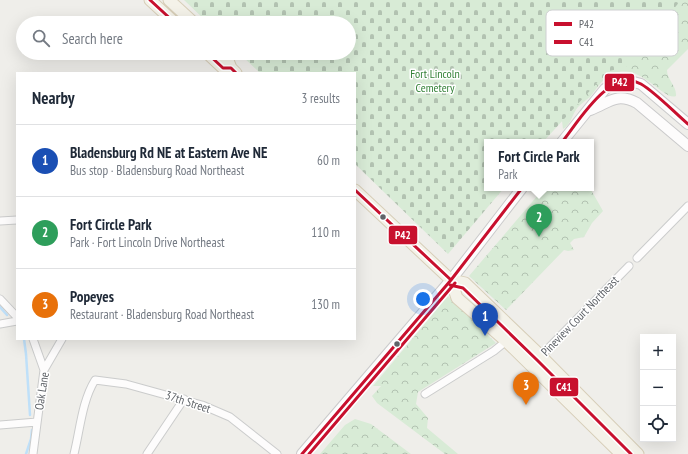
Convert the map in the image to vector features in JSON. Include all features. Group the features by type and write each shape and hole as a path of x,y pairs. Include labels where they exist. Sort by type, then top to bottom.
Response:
{"main road":[{"path":"150,0 167,16"},
{"path":"169,0 186,16"},
{"path":"215,60 224,68 234,70"},
{"path":"229,60 234,70"},
{"path":"356,191 451,280 457,298 506,341 621,454"},
{"path":"451,280 465,283 541,356 638,454"},
{"path":"568,402 577,393"}],"street":[{"path":"565,139 590,111 605,89 617,82 626,80 641,84 688,124"},
{"path":"590,111 610,100 629,98 688,146"},
{"path":"302,454 451,280 520,191"},
{"path":"637,258 688,206"},
{"path":"0,221 16,220"},
{"name":"Pineview Court Northeast","path":"531,366 629,266"},
{"path":"0,299 16,316"},
{"path":"0,324 16,322"},
{"path":"425,394 494,351 516,333"},
{"path":"33,340 44,370"},
{"name":"Oak Lane","path":"33,454 44,370 61,340"},
{"name":"37th Street","path":"74,454 91,387 96,380 111,381 184,399 202,405 230,417 277,454"},
{"path":"147,454 184,399"},
{"path":"0,425 37,422"}],"green space":[{"name":"Fort Lincoln Cemetery","path":"184,0 681,0 673,10 546,10 546,56 635,56 625,68 608,71 546,139 484,139 484,191 501,191 448,254 356,165 356,72 259,72 246,60 356,60 356,16 201,16"},
{"path":"660,0 688,0 688,49 667,70 667,74 675,89 676,96 666,94 637,74 628,72 614,73 606,78 590,97 578,107 568,125 563,129 562,121 565,113 613,56 678,56 678,10 652,10"},
{"path":"541,191 592,191 603,211 592,223 584,237 574,239 570,243 574,250 564,250 506,310 469,276"},
{"path":"448,296 496,343 418,392 416,404 428,418 427,428 458,454 445,454 377,403 372,396 381,386 373,386"},
{"path":"355,419 371,424 411,454 320,454 345,425"}],"waterway":[{"path":"0,307 7,315"},
{"path":"24,340 30,415"},
{"path":"26,454 31,439 32,430"}],"transit line":[{"name":"P42","path":"150,0 167,16"},
{"name":"P42","path":"214,60 223,68 231,68 235,72"},
{"name":"P42","path":"564,139 586,110 607,89 618,83 629,81 641,84 647,88 688,124"},
{"name":"P42","path":"356,191 451,280"},
{"name":"P42","path":"302,454 451,280 520,191"},
{"name":"C41","path":"309,454 455,283"},
{"name":"C41","path":"450,285 463,288 631,454"}],"place":[{"name":"Fort Circle Park","path":"539,237"},
{"name":"Bladensburg Rd NE at Eastern Ave NE","path":"485,336"},
{"name":"Popeyes","path":"526,405"}]}
